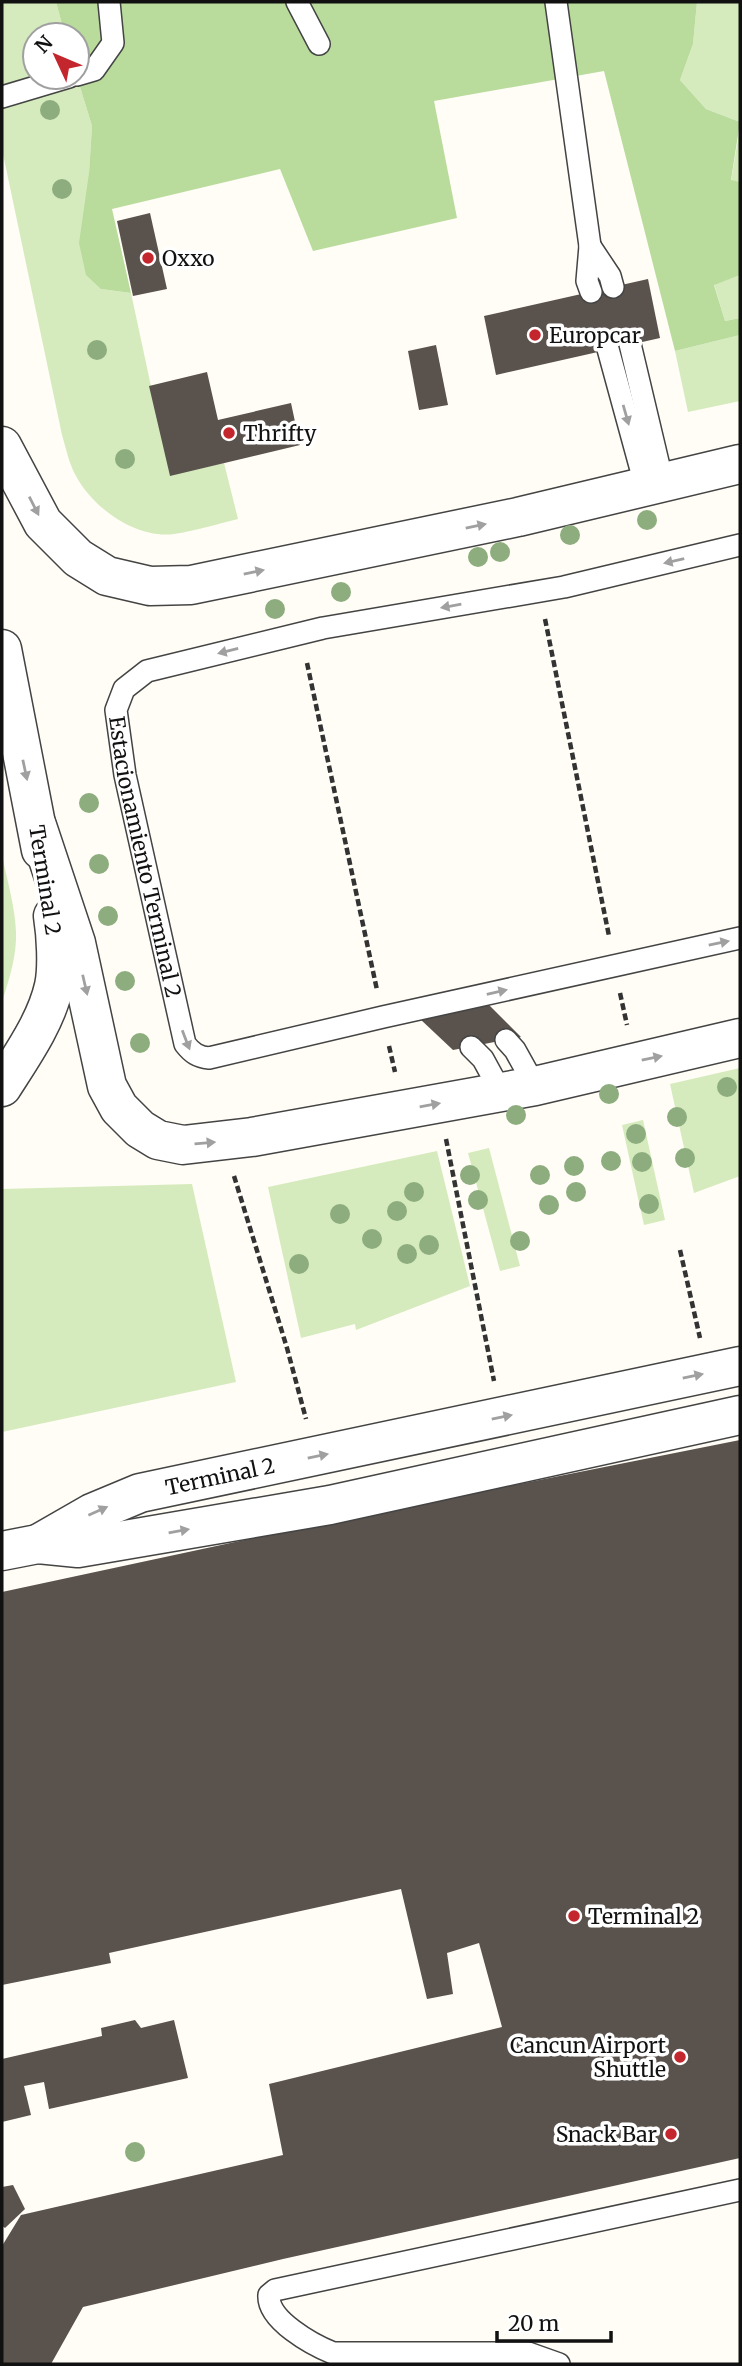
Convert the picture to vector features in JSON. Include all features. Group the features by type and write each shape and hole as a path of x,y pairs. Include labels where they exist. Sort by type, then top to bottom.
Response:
{"street":[{"path":"2,446 43,523 78,558 107,576 150,586 191,585 518,517 740,464"},
{"name":"Terminal 2","path":"2,649 6,698 37,826 55,932 54,986 34,1035 2,1087"},
{"path":"37,826 76,943 107,1086 119,1108 140,1129 158,1140 183,1145 223,1141 403,1110 518,1089 740,1038"},
{"name":"Terminal 2","path":"38,1544 92,1513 140,1493 740,1366"},
{"path":"569,1453 645,1387"},
{"path":"560,1404 653,1434"},
{"name":"Terminal 2","path":"2,1551 38,1544 78,1548 366,1497 740,1415"},
{"path":"366,1497 444,1429"},
{"path":"361,1447 454,1478"}],"lane":[{"path":"91,71 113,43 109,2"},
{"path":"297,2 319,44"},
{"path":"556,2 590,246 587,281 591,292"},
{"path":"2,97 22,91"},
{"path":"590,246 610,276 613,287"},
{"path":"630,344 655,486"},
{"path":"608,349 655,486"},
{"name":"Estacionamiento Terminal 2","path":"740,545 540,591 300,634 147,671 124,689 116,710 131,801 185,1044 191,1052 200,1057 209,1058 383,1017 468,1004 614,965 740,938"},
{"path":"506,1040 515,1050 518,1089"},
{"path":"471,1047 518,1089"},
{"path":"559,2364 528,2353 333,2353 312,2344 293,2331 273,2309 269,2295 275,2290 740,2190"}],"path":[{"path":"540,591 635,1062"},
{"path":"300,634 403,1110"},
{"path":"446,1136 501,1417"},
{"path":"223,1141 287,1348 316,1457"}],"green space":[{"path":"2,2 56,2 61,21 21,21 21,91 81,91 92,126 89,173 101,289 131,293 170,475 224,463 238,519 174,534 145,532 104,510 84,488 74,471 62,435 2,149"},
{"path":"56,2 697,2 693,44 680,80 706,109 740,122 731,180 740,182 740,275 714,285 725,321 740,318 740,335 675,351 604,71 434,101 457,218 313,251 280,169 112,209 131,293 101,289 86,275 79,243 89,173 92,126 81,91 91,91 91,21 61,21"},
{"path":"697,2 740,2 740,122 706,109 680,80 693,44"},
{"path":"740,127 740,182 731,181"},
{"path":"740,275 740,318 725,321 714,284"},
{"path":"740,335 740,401 688,412 675,351"},
{"path":"2,855 12,903 16,941 2,1002"},
{"path":"740,1068 740,1176 694,1193 670,1084"},
{"path":"643,1120 665,1220 644,1225 622,1125"},
{"path":"489,1148 520,1266 500,1271 468,1153"},
{"path":"437,1151 470,1286 356,1330 355,1324 301,1338 268,1187"},
{"path":"192,1184 236,1382 2,1432 2,1189"}],"building":[{"path":"150,213 167,289 133,296 117,221"},
{"path":"648,279 660,338 496,375 484,316"},
{"path":"436,345 448,405 419,410 408,351"},
{"name":"Thrifty","path":"207,372 218,420 291,403 300,445 170,476 149,386"},
{"path":"489,1005 521,1037 453,1050 419,1018"},
{"name":"Terminal 2","path":"740,1440 740,2158 283,2259 83,2307 51,2364 2,2364 2,2246 21,2215 283,2155 269,2084 502,2027 479,1943 447,1953 453,1994 427,1999 401,1889 109,1953 111,1963 2,1985 2,1592 333,1521"},
{"path":"135,2020 141,2028 174,2020 188,2078 49,2109 44,2082 24,2086 31,2115 2,2122 2,2059 102,2036 101,2028"},
{"path":"13,2185 25,2209 5,2228 2,2226 2,2187"}],"place":[{"name":"Oxxo","path":"148,258"},
{"name":"Europcar","path":"535,335"},
{"name":"Thrifty","path":"229,433"},
{"name":"Terminal 2","path":"574,1916"},
{"name":"Cancun Airport Shuttle","path":"680,2057"},
{"name":"Snack Bar","path":"671,2134"}]}
